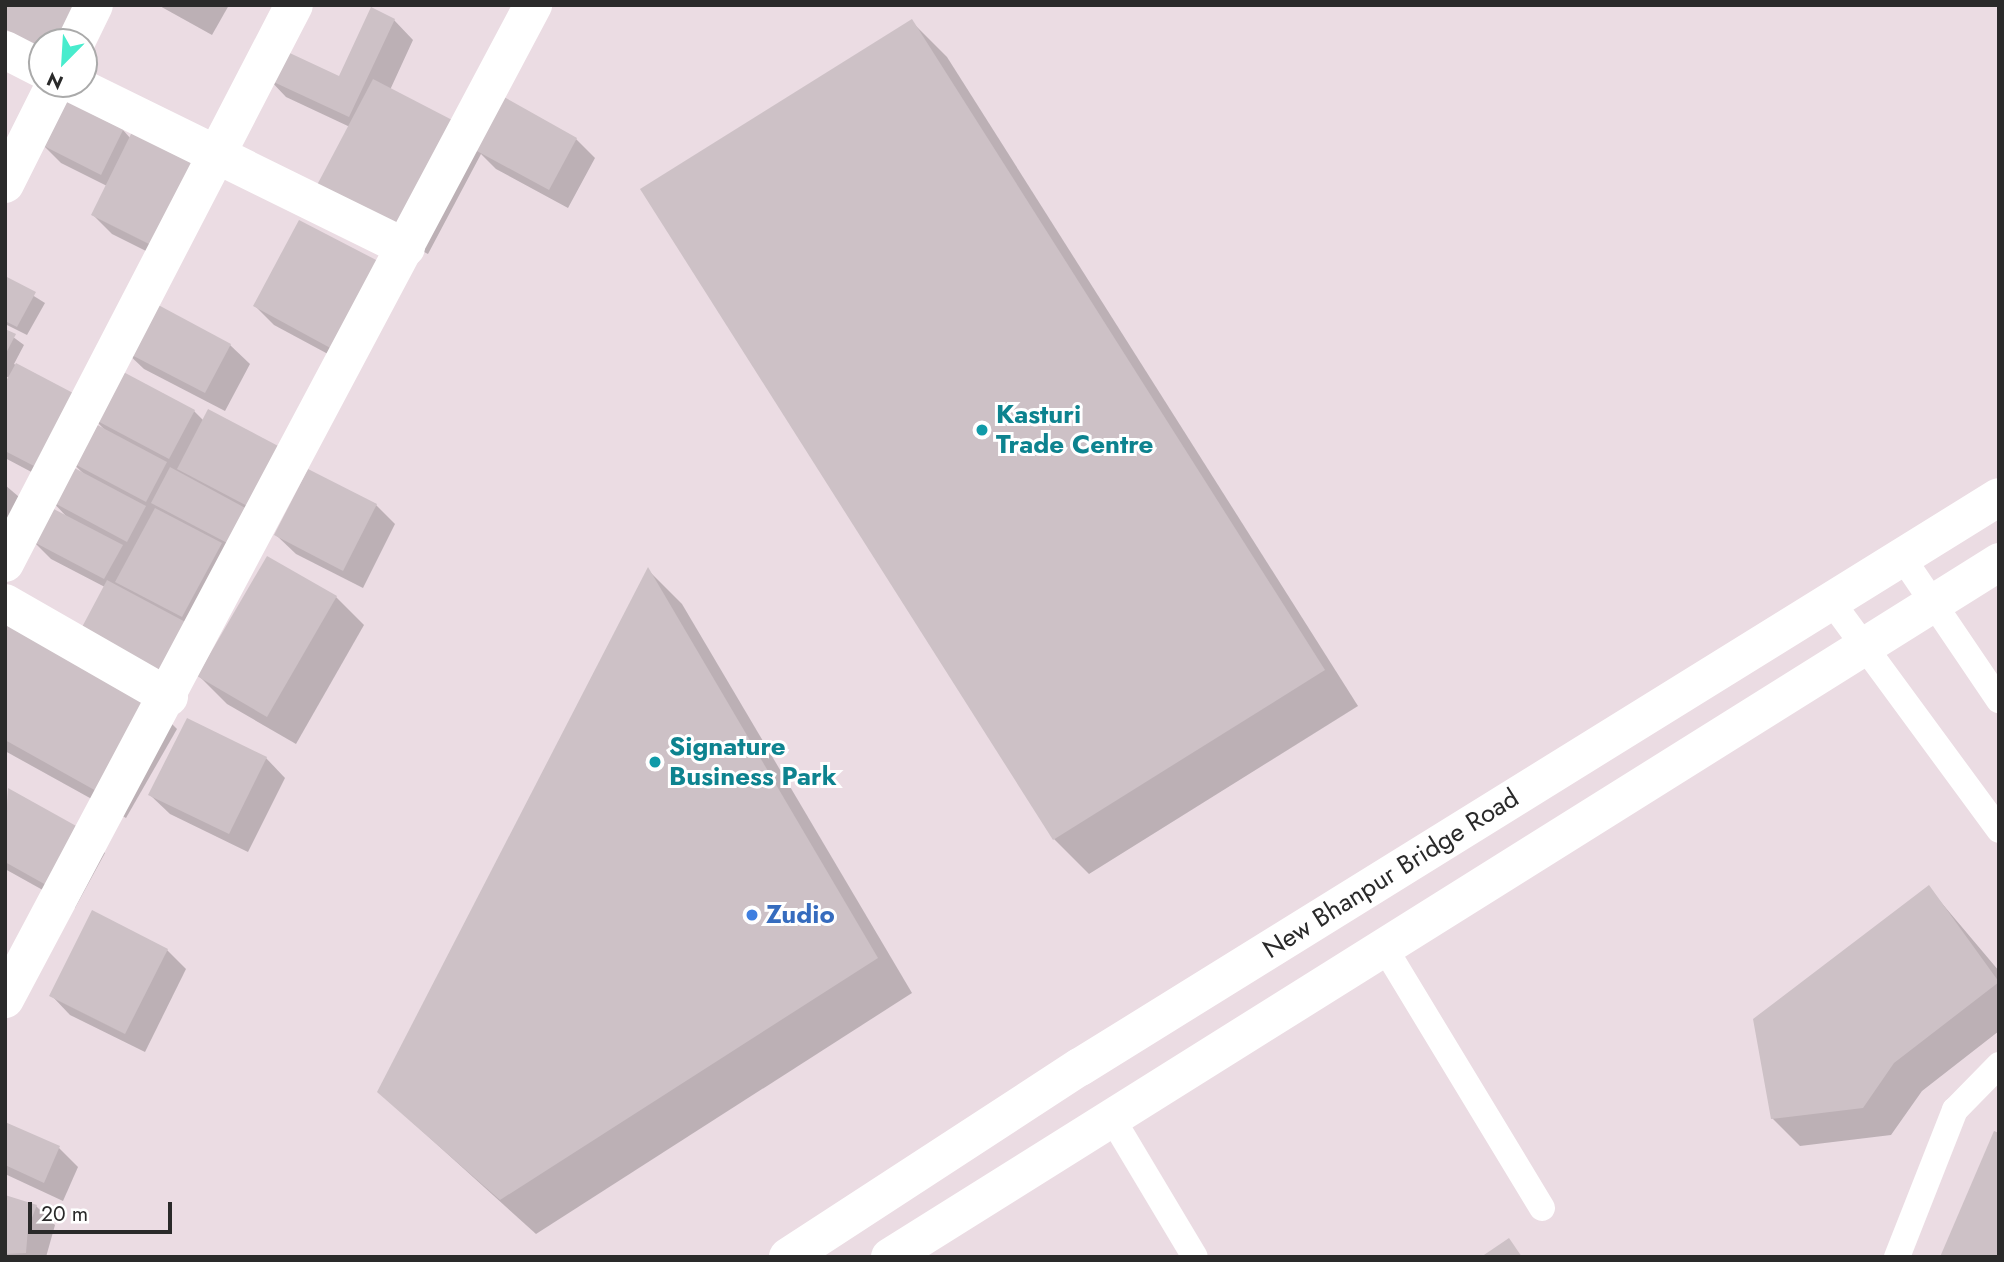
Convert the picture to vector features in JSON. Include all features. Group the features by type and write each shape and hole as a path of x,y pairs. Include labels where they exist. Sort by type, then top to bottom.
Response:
{"street":[{"path":"83,28 94,5"},
{"path":"5,563 294,5"},
{"path":"5,999 169,697 533,5"},
{"path":"5,50 28,62"},
{"path":"98,96 406,248"},
{"path":"5,184 48,98"},
{"name":"New Bhanpur Bridge Road","path":"788,1257 1080,1067 1999,497"},
{"path":"890,1257 1110,1115 1864,650 1999,562"},
{"path":"5,603 169,697"},
{"path":"1080,1067 1110,1115"}],"lane":[{"path":"1902,557 1930,605 1999,700"},
{"path":"1831,601 1864,650 1999,830"},
{"path":"1384,947 1542,1208"},
{"path":"1897,1257 1955,1110 1999,1065"},
{"path":"1110,1115 1195,1257"}],"building":[{"path":"5,5 78,5 66,28 28,28 28,41 5,29"},
{"path":"371,7 395,19 349,117 265,78 279,48 339,76"},
{"name":"Kasturi Trade Centre","path":"912,19 1325,670 1053,840 640,189"},
{"path":"373,79 456,122 400,228 317,185"},
{"path":"504,97 577,138 549,190 475,150"},
{"path":"63,98 124,128 101,175 40,144"},
{"path":"132,132 193,162 151,245 91,215"},
{"path":"299,220 380,262 334,350 253,306"},
{"path":"5,276 36,292 17,327 5,321"},
{"path":"149,300 231,344 205,393 122,350"},
{"path":"5,329 16,334 5,355"},
{"path":"16,363 73,393 34,466 5,451 5,383"},
{"path":"114,367 195,410 169,459 88,416"},
{"path":"208,409 282,448 251,508 177,469"},
{"path":"88,420 167,462 146,502 67,460"},
{"path":"65,463 146,506 127,542 47,499"},
{"path":"170,467 249,510 231,545 151,503"},
{"path":"308,469 377,504 343,571 274,535"},
{"path":"48,506 123,545 104,579 30,540"},
{"path":"155,508 222,543 182,617 115,582"},
{"path":"267,556 337,596 267,717 197,676"},
{"name":"Signature Business Park","path":"648,567 878,958 500,1200 377,1092"},
{"path":"107,580 191,625 165,674 81,629"},
{"path":"5,618 150,700 98,792 5,740"},
{"path":"187,718 267,757 229,834 148,795"},
{"path":"8,788 87,832 55,890 5,862"},
{"path":"1929,885 1999,982 1894,1063 1863,1108 1771,1119 1753,1019"},
{"path":"92,910 168,949 125,1034 49,996"},
{"path":"5,1122 60,1146 44,1183 5,1165"},
{"path":"1994,1131 1999,1133 1999,1257 1940,1257"},
{"path":"5,1195 37,1205 28,1228 26,1253 5,1254"},
{"path":"1509,1238 1522,1257 1481,1257"}],"place":[{"name":"Kasturi Trade Centre","path":"982,430"},
{"name":"Signature Business Park","path":"655,762"},
{"name":"Zudio","path":"752,915"}]}
